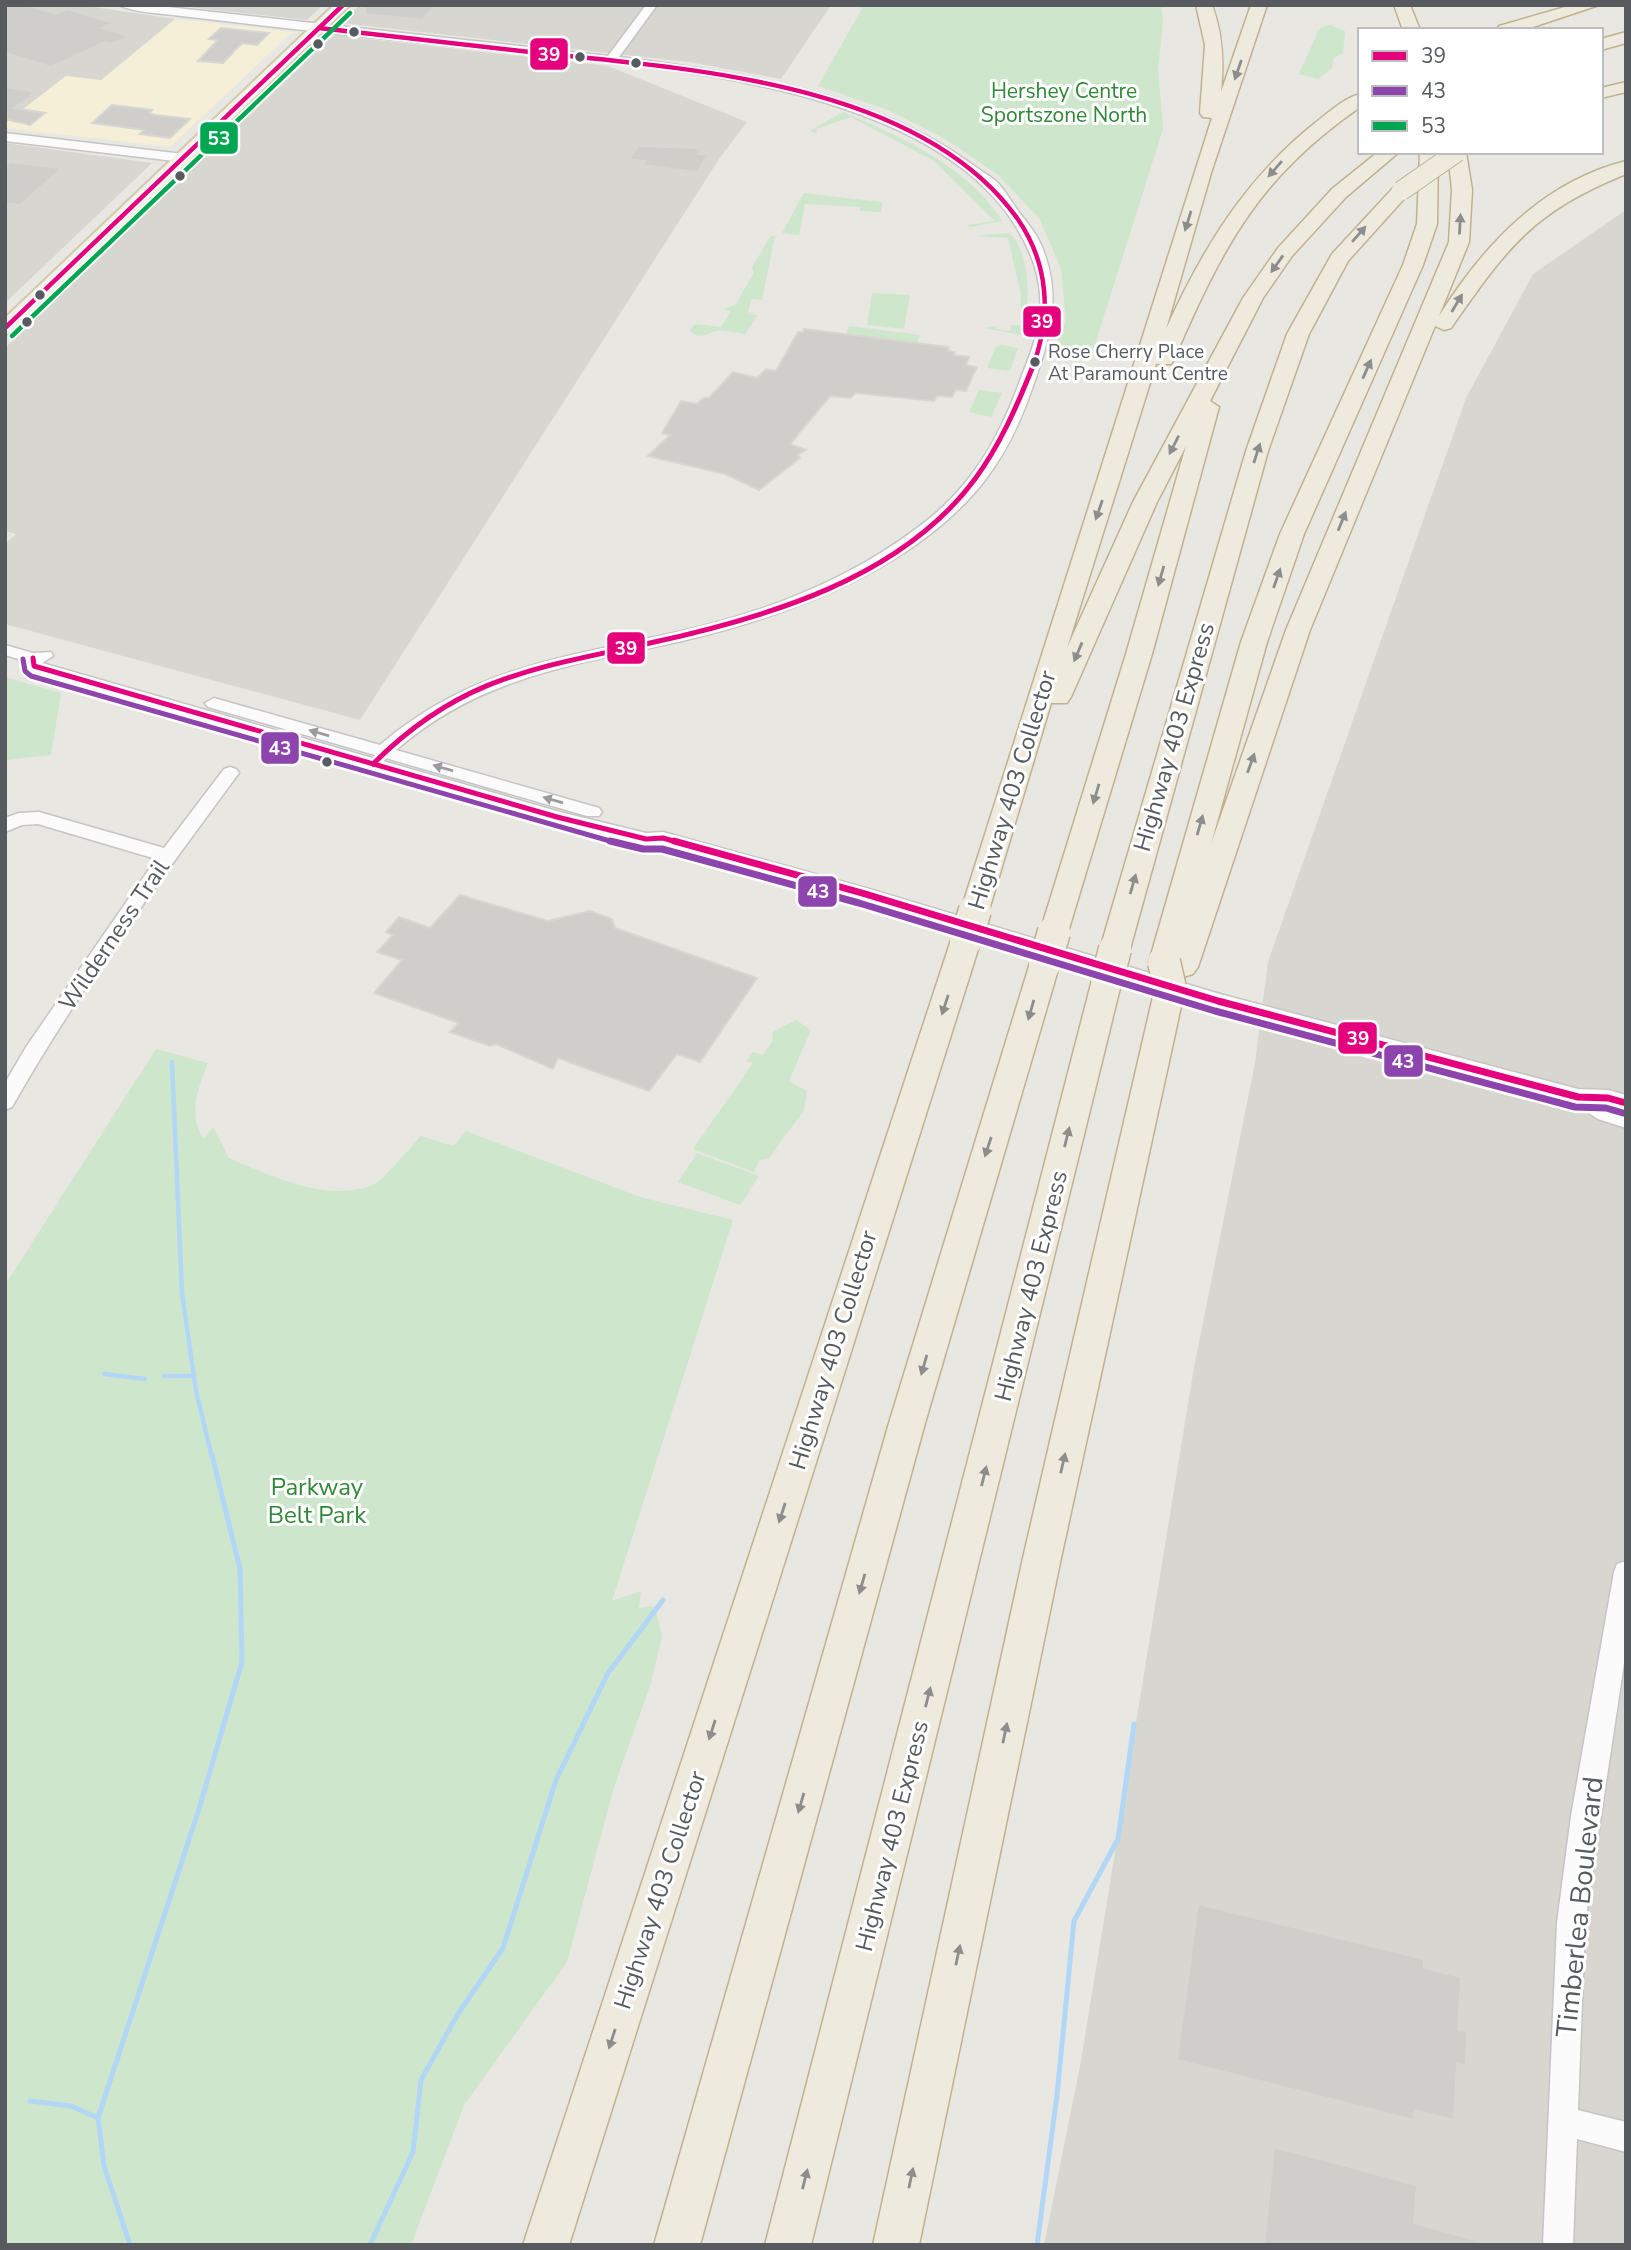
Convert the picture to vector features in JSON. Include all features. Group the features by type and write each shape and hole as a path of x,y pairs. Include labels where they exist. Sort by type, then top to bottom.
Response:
{"highway":[{"path":"1202,173 1215,67 1213,40 1204,5"},
{"path":"1118,455 1202,173 1259,5"},
{"path":"1402,5 1411,28"},
{"path":"1512,28 1591,5"},
{"path":"1603,44 1626,37"},
{"path":"1603,93 1626,87"},
{"path":"1118,455 1146,406 1161,362 1204,269 1237,214 1282,162 1325,122 1358,100"},
{"path":"897,2245 1042,1558 1171,979 1250,656 1288,546 1413,265 1427,224 1429,154"},
{"name":"Highway 403 Express","path":"788,2245 1115,949 1257,451 1298,334 1339,258 1401,191 1454,154"},
{"path":"1171,979 1298,630 1352,494 1395,402 1460,242 1462,190 1457,154"},
{"path":"1037,712 1058,697 1145,502 1253,298 1285,253 1339,193 1382,157"},
{"path":"1395,402 1472,277 1507,236 1534,213 1626,167"},
{"path":"677,2245 915,1397 1143,641 1219,365"},
{"name":"Highway 403 Collector","path":"545,2245 966,940 1080,565 1118,455"}],"main road":[{"path":"5,328 343,5"}],"street":[{"path":"122,5 719,73 801,91 899,127 957,159 1001,195 1031,235 1046,272 1048,309 1043,340 1007,433 983,473 939,519 891,553 824,589 759,614 693,634 540,666 502,678 426,714 384,751"},
{"path":"611,60 652,5"},
{"path":"5,137 183,158"},
{"path":"5,650 33,658 49,656 384,751 652,829 663,838"},
{"path":"33,658 34,666 557,817 646,839 663,838 875,897 1218,1001 1578,1097 1608,1098 1626,1103"},
{"name":"Wilderness Trail","path":"5,1102 33,1052 167,856 230,773"},
{"path":"5,826 19,819 39,818 167,856"},
{"path":"1578,1097 1605,1114 1626,1120"},
{"name":"Timberlea Boulevard","path":"1558,2245 1571,1923 1585,1815 1626,1572"},
{"path":"1561,2120 1626,2137"}],"shaded area":[{"path":"5,5 80,5 175,19 101,80 66,76 5,123"},
{"path":"170,5 323,5 307,20"},
{"path":"360,5 831,5 781,79 689,62 341,23"},
{"path":"175,19 292,32 170,147 5,128 5,123 66,75 101,80"},
{"path":"334,35 608,66 747,122 719,159 360,720 5,624 5,544 16,534 5,531 5,348"},
{"path":"5,143 152,163 5,303"},
{"path":"1626,210 1626,2245 1044,2245 1081,2061 1194,1367 1255,1063 1268,962 1466,398 1533,274"}],"green space":[{"name":"Hershey Centre Sportszone North","path":"864,5 1161,5 1163,22 1158,69 1163,129 1092,354 1053,350 1066,321 1061,268 1039,218 998,175 944,138 888,110 818,86"},
{"path":"1331,25 1345,31 1343,53 1334,58 1332,68 1318,79 1299,74 1321,27"},
{"path":"843,112 887,131 952,169 971,184 1002,221 971,227 966,225 995,221 934,161 851,117 816,129 817,133 810,131"},
{"path":"804,193 882,202 881,212 860,211 860,207 805,204 799,235 782,233"},
{"path":"1009,233 1022,253 1027,280 1026,323 1024,334 1021,335 984,328 996,326 995,329 1010,331 1012,325 1020,325 1021,295 1008,238 975,236"},
{"path":"771,236 775,236 762,300 751,299 748,314 758,315 745,334 722,330 702,336 693,333 690,330 695,324 721,327 731,311 723,309 735,305 754,273 752,267"},
{"path":"872,293 910,295 904,329 867,325"},
{"path":"849,326 920,335 917,343 846,334"},
{"path":"1001,345 1018,348 1010,371 987,368 996,347"},
{"path":"979,390 1002,393 991,417 969,412"},
{"path":"5,677 61,693 51,755 5,760"},
{"path":"796,1020 811,1030 789,1081 807,1091 804,1110 769,1158 760,1160 754,1172 693,1149 753,1063 746,1061 753,1052 763,1055 772,1042 773,1032"},
{"name":"Parkway Belt Park","path":"156,1049 208,1063 195,1111 196,1121 204,1139 213,1127 229,1158 298,1185 334,1191 371,1186 389,1171 421,1136 453,1146 466,1131 640,1197 733,1220 612,1601 641,1591 639,1608 655,1606 662,1636 651,1683 614,1787 567,1962 464,2105 411,2245 5,2245 5,1285"},
{"path":"697,1153 759,1176 740,1205 678,1182"}],"building":[{"path":"5,5 26,5 56,14 67,9 114,23 103,28 130,36 112,44 105,42 51,67 5,53"},
{"path":"365,5 436,5 422,20 365,14"},
{"path":"221,28 269,33 257,45 242,43 223,63 198,61 218,40 209,39"},
{"path":"5,87 36,92 14,108 45,113 30,125 5,119"},
{"path":"112,105 152,110 149,113 155,115 190,119 170,138 140,134 145,130 92,123"},
{"path":"638,146 702,148 699,154 708,155 697,172 656,167 643,165 645,161 629,160"},
{"path":"10,162 61,168 21,205 5,203 5,167"},
{"path":"804,329 949,347 948,351 955,352 954,355 969,357 966,365 977,367 966,391 956,390 952,397 937,396 934,401 856,393 850,398 830,396 790,444 806,450 797,455 800,458 759,490 725,474 648,456 670,435 662,433 681,401 697,404 704,398 709,398 733,372 757,378 766,369 776,371 798,332 803,332"},
{"path":"460,895 548,921 590,911 612,919 615,928 757,978 700,1062 677,1054 649,1091 558,1058 553,1069 496,1044 490,1046 450,1032 459,1023 374,993 402,960 377,952 393,935 386,932 399,917 430,928"},
{"path":"1198,1904 1424,1959 1424,1968 1461,1977 1458,2030 1467,2032 1466,2066 1457,2064 1454,2120 1415,2110 1414,2120 1177,2060"},
{"path":"1274,2147 1417,2185 1414,2223 1479,2241 1478,2245 1264,2245"}],"waterway":[{"path":"172,1062 182,1293 194,1376"},
{"path":"104,1374 145,1379"},
{"path":"164,1376 194,1376"},
{"path":"194,1376 212,1457"},
{"path":"98,2118 199,1809 242,1662 240,1569 212,1455"},
{"path":"370,2245 413,2152 421,2080 458,2014 503,1948 556,1780 608,1673 663,1600"},
{"path":"1037,2245 1057,2095 1074,1921 1118,1839 1134,1724"},
{"path":"30,2101 71,2106 98,2118"},
{"path":"98,2118 104,2166 130,2245"}],"transit line":[{"name":"39","path":"5,328 343,5"},
{"name":"53","path":"12,336 350,13"},
{"name":"39","path":"319,28 720,73 775,84 835,102 896,125 953,156 1000,195 1033,241 1047,296 1036,359 1008,426 992,455 974,481 953,504 902,547 817,593 763,613 679,636 541,667 488,684 462,695 429,715 404,734 373,764"},
{"name":"39","path":"33,658 34,666 557,817 646,839 663,838 862,893 1218,1001 1578,1097 1608,1098 1626,1103"},
{"name":"43","path":"23,659 25,671 31,676 554,827 643,849 662,849 859,903 1215,1011 1575,1107 1606,1108 1623,1113"}],"place":[{"name":"Rose Cherry Place At Paramount Centre","path":"1035,362"}]}
